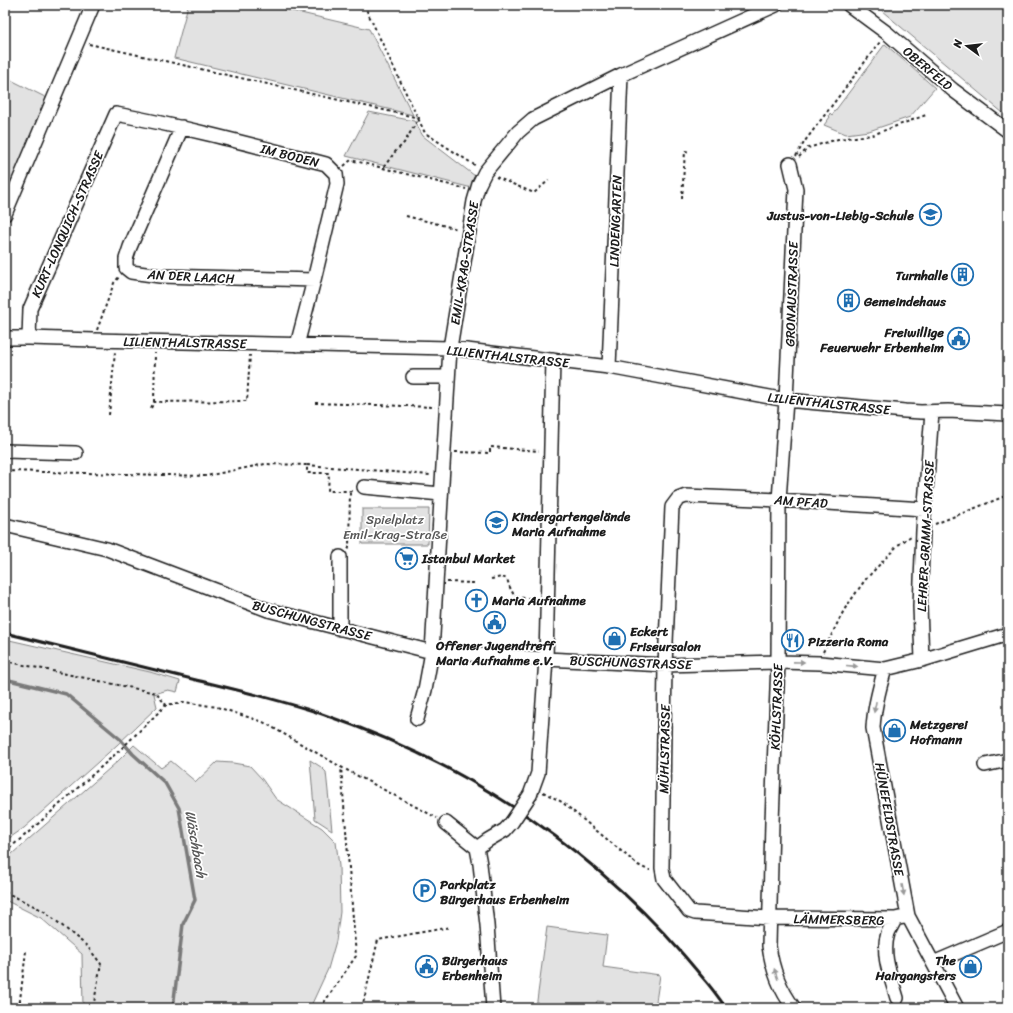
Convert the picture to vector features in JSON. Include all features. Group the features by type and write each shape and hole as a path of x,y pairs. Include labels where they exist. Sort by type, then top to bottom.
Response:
{"street":[{"path":"5,214 94,5"},
{"name":"EMIL-KRAG-STRASSE","path":"417,719 425,690 432,652 450,348 476,192 485,172 518,132 533,120 621,75 776,5"},
{"name":"OBERFELD","path":"848,5 887,33 953,90 1008,131"},
{"name":"LINDENGARTEN","path":"609,367 621,75"},
{"name":"IM BODEN","path":"116,114 158,121 326,164 336,174 336,184 314,280 297,345"},
{"name":"KURT-LONQUICH-STRASSE","path":"29,338 30,309 116,114"},
{"path":"126,268 126,259 130,247 182,127"},
{"name":"GRONAUSTRASSE","path":"786,400 796,189 790,164"},
{"name":"AN DER LAACH","path":"126,268 131,272 160,276 314,280"},
{"name":"LILIENTHALSTRASSE","path":"5,338 450,348 609,367 786,400 905,411 948,411 1008,414"},
{"path":"477,848 505,830 512,822 532,791 538,774 546,659 553,360"},
{"path":"413,377 448,377"},
{"name":"KÖHLSTRASSE","path":"786,400 779,500 778,662 769,946 780,987 794,1008"},
{"name":"LEHRER-GRIMM-STRASSE","path":"922,660 920,606 922,530 932,412"},
{"path":"5,452 76,453"},
{"path":"364,487 442,494"},
{"name":"AM PFAD","path":"678,499 686,496 924,509"},
{"name":"MÜHLSTRASSE","path":"678,499 672,508 665,665 662,868 664,879 689,911 695,913 770,918"},
{"name":"BUSCHUNGSTRASSE","path":"5,525 107,549 268,610 432,652 665,665 778,662 820,663 885,669 922,660 1008,634"},
{"path":"340,557 340,629"},
{"name":"HÜNEFELDSTRASSE","path":"885,669 876,702 873,728 901,917 933,963 957,1008"},
{"path":"985,765 1008,760"},
{"path":"446,823 477,848 487,925 493,1008"},
{"path":"897,998 887,963 885,948 888,933 901,917"},
{"name":"LÄMMERSBERG","path":"770,918 901,917"},
{"path":"933,963 1008,931"}],"path":[{"path":"364,5 425,133 485,172 534,193 549,180"},
{"path":"790,164 805,141 887,33"},
{"path":"78,41 419,118"},
{"path":"790,164 808,148 838,139 872,135 926,115"},
{"path":"384,168 395,152 404,143 419,118"},
{"path":"682,199 685,152 690,152"},
{"path":"336,174 351,160 476,192"},
{"path":"406,216 469,231"},
{"path":"94,340 114,282 126,268"},
{"path":"109,415 117,341"},
{"path":"151,408 154,402 156,342"},
{"path":"154,402 247,402 251,344"},
{"path":"315,403 446,407"},
{"path":"444,452 490,453 490,447 551,452"},
{"path":"5,471 206,476 265,464 307,465 442,476"},
{"path":"307,465 307,473 329,473 328,491 365,491 364,487"},
{"path":"340,557 349,548 350,491"},
{"path":"820,663 824,648 844,610 865,580 898,545 922,530 1008,495"},
{"path":"491,578 502,577 507,579 514,596 520,598 548,598"},
{"path":"436,582 474,583"},
{"path":"5,661 156,693 166,705"},
{"path":"5,852 120,749 166,705 184,702 217,707 263,722 341,767 446,823"},
{"path":"321,1008 356,956 341,767"},
{"path":"532,791 562,802 638,865 648,870 662,868"},
{"path":"5,846 10,848"},
{"path":"5,892 44,911 87,946 92,952 101,964 93,1008"},
{"path":"362,1008 378,940 451,927"},
{"path":"19,1008 26,950"}],"green space":[{"path":"188,5 267,5 369,29 413,115 174,58"},
{"path":"875,5 1008,5 1008,115 1003,113"},
{"path":"885,44 935,88 910,117 869,131 846,134 824,125 830,117 830,113 832,115"},
{"path":"5,77 49,99 5,204"},
{"path":"369,112 414,121 423,136 475,176 472,188 346,156"},
{"name":"Spielplatz Emil-Krag-Straße","path":"362,509 429,509 428,544 362,544"},
{"path":"5,639 150,672 180,681 177,692 168,690 154,694 157,707 24,828 8,839 5,838"},
{"path":"134,745 161,768 171,761 196,782 217,762 250,766 262,779 276,799 322,828 336,842 339,866 340,912 336,941 328,969 310,1008 83,1008 82,954 41,918 5,900 5,860 118,761"},
{"path":"310,760 326,772 332,830 315,819"},
{"path":"547,927 607,935 603,967 660,975 655,1008 597,1001 595,1008 536,1008"}],"waterway":[{"name":"Wäschbach","path":"5,679 66,694 120,739 133,754 165,783 179,808 195,900 183,924 173,1008"}],"railway":[{"path":"5,633 239,690 289,704 322,714 377,735 431,759 482,788 531,819 578,854 622,892 664,933 706,981 726,1008"}],"place":[{"name":"Justus-von-Liebig-Schule","path":"930,215"},
{"name":"Turnhalle","path":"963,275"},
{"name":"Gemeindehaus","path":"848,301"},
{"name":"Freiwillige Feuerwehr Erbenheim","path":"959,339"},
{"name":"Kindergartengelände Maria Aufnahme","path":"496,523"},
{"name":"Istanbul Market","path":"406,558"},
{"name":"Maria Aufnahme","path":"476,600"},
{"name":"Offener Jugendtreff Maria Aufnahme e.V.","path":"495,623"},
{"name":"Eckert Friseursalon","path":"614,638"},
{"name":"Pizzeria Roma","path":"792,641"},
{"name":"Metzgerei Hofmann","path":"894,731"},
{"name":"Parkplatz Bürgerhaus Erbenheim","path":"425,891"},
{"name":"Bürgerhaus Erbenheim","path":"426,967"},
{"name":"The Hairgangsters","path":"971,967"}]}
